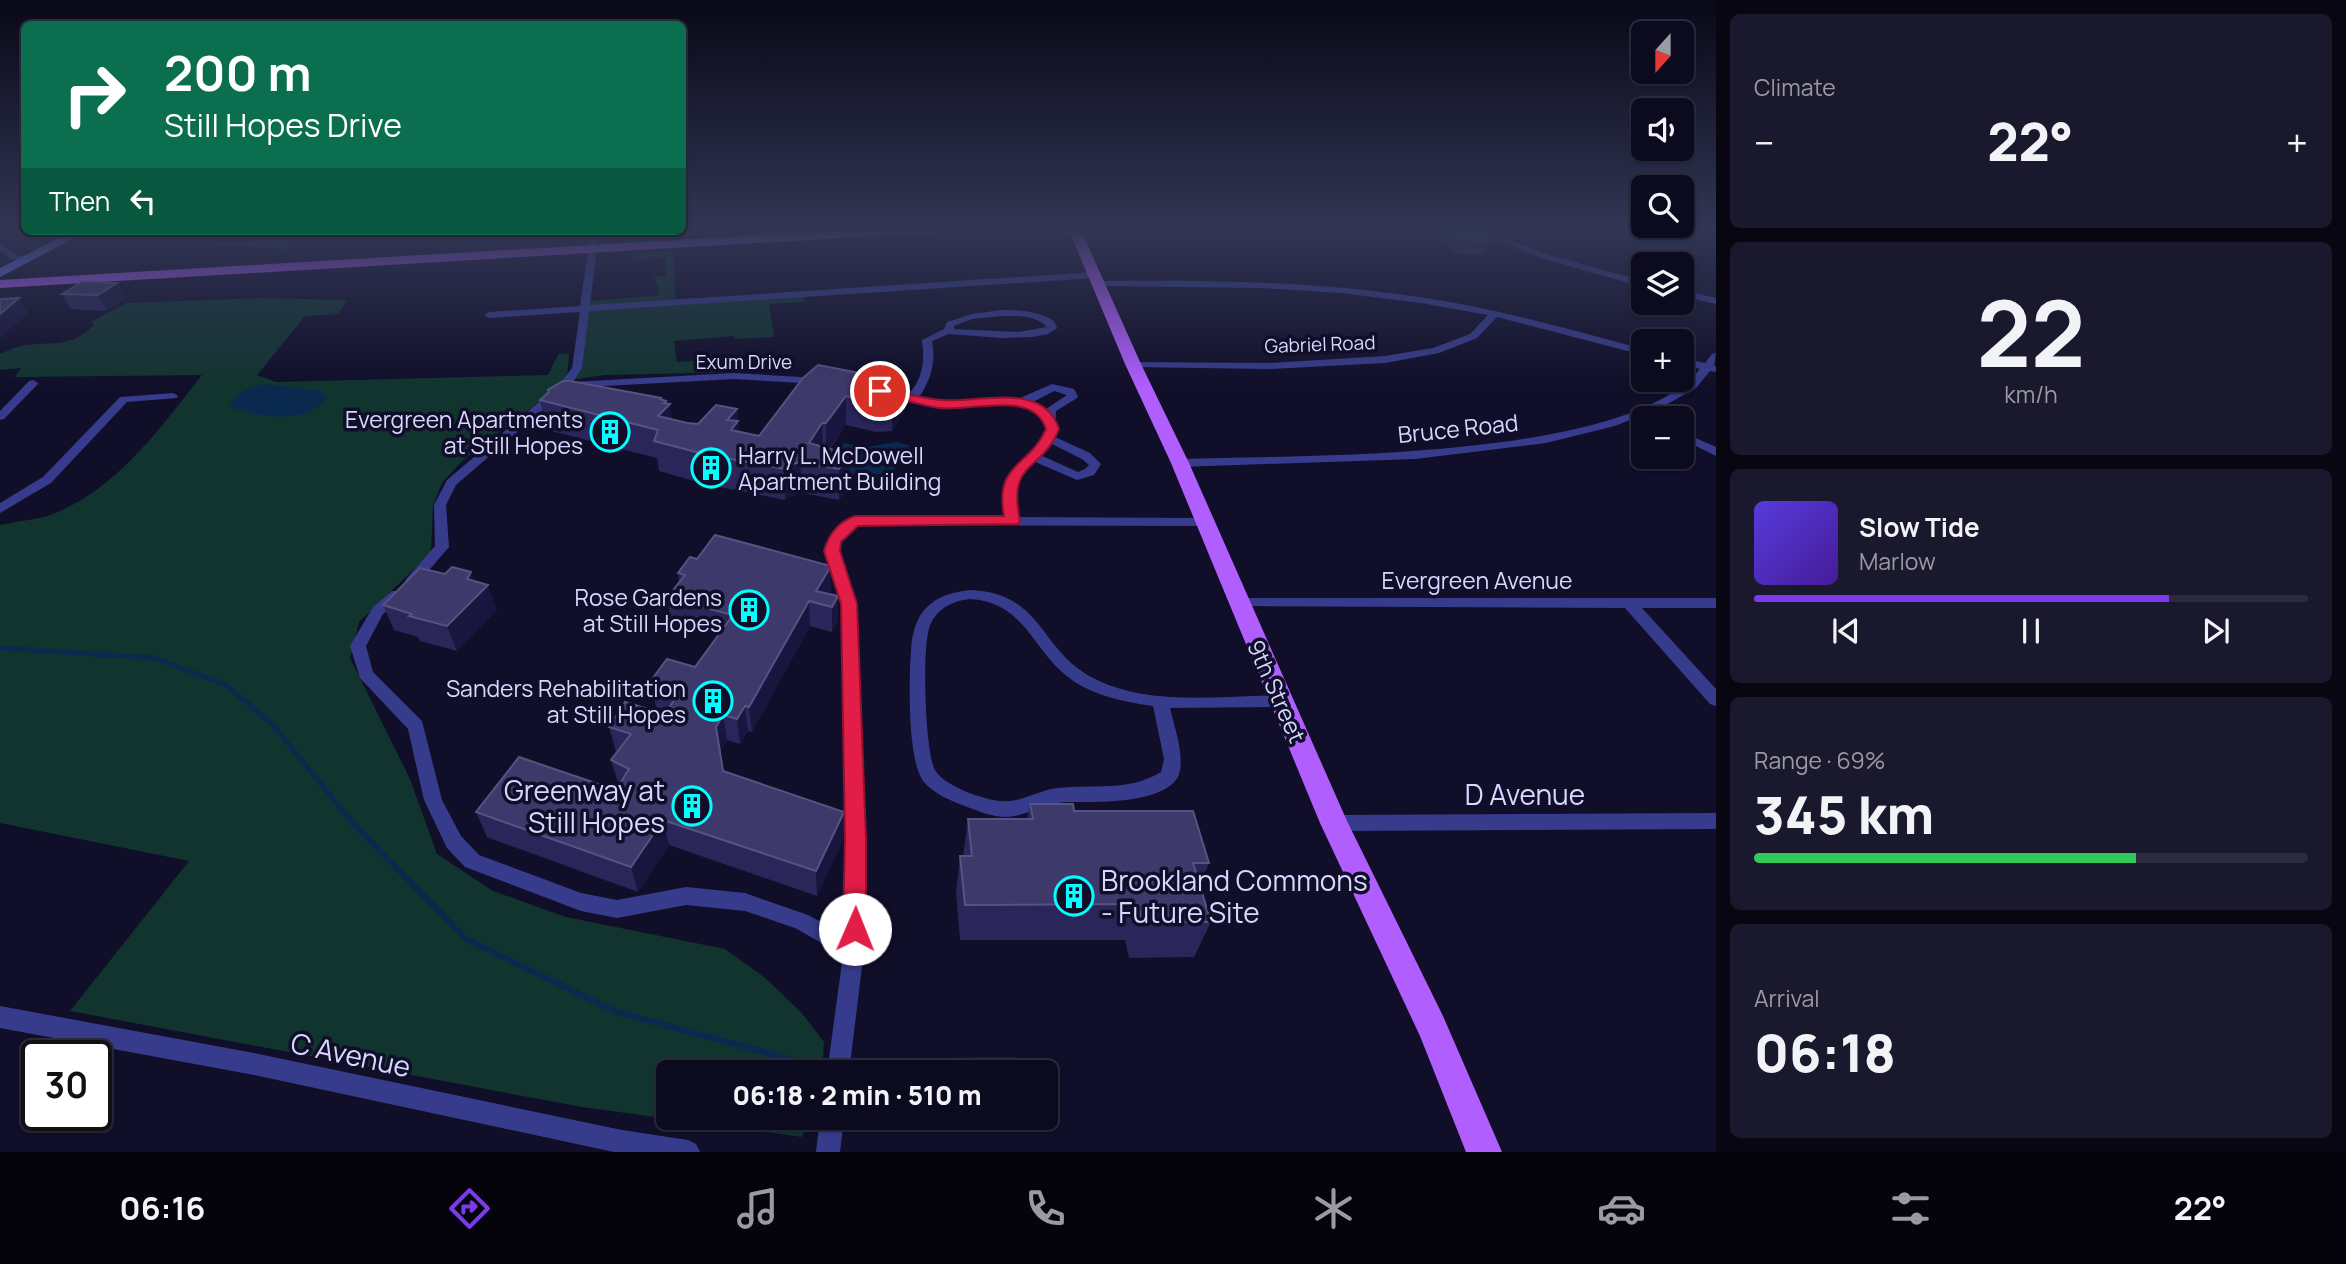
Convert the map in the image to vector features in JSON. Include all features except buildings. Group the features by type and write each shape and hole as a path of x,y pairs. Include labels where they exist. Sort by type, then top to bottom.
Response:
{"main road":[{"path":"0,284 38,282"},
{"name":"9th Street","path":"1098,282 1180,463 1203,523 1334,822 1432,1027 1484,1152"}],"street":[{"path":"590,282 577,368 564,386 451,482 440,505 442,547 421,572 378,611 358,646 366,674 416,726 433,800 454,842 472,861 581,902 617,909 686,896 745,902 801,921 854,950"},
{"path":"489,315 1067,282"},
{"path":"1157,282 1301,286 1419,299 1494,314 1631,349"},
{"path":"1694,295 1716,300"},
{"path":"910,399 919,392 928,367 930,354 927,340 948,331 1028,334 1052,328 1045,318 1035,315 990,314 959,318 950,324 948,331"},
{"name":"Gabriel Road","path":"1133,364 1371,362 1460,345 1479,334 1492,322 1494,314"},
{"name":"Bruce Road","path":"1659,406 1686,390 1712,368 1716,356"},
{"path":"1694,364 1712,368"},
{"name":"Exum Drive","path":"564,386 734,376 833,383"},
{"path":"0,417 33,383"},
{"path":"880,391 910,399 960,405 985,401 1020,402 1052,387 1070,391 1073,396 1051,410 1050,439 1040,451 1020,466 1009,487 1008,506 1012,521"},
{"path":"0,509 47,480 124,399 173,396"},
{"path":"1020,402 1043,412 1050,420"},
{"name":"Bruce Road","path":"1180,463 1456,452 1546,439 1631,419"},
{"path":"1031,456 1077,477 1090,471 1094,464 1086,456 1050,439"},
{"path":"1694,441 1716,452"},
{"path":"840,1060 854,950 856,847 849,604 832,551 834,541 845,527 855,521 1203,523"},
{"path":"1160,701 1173,759 1169,776 1153,788 1128,795 1058,795 1035,799 1015,808 984,806 949,792 927,773 921,741 918,646 922,625 938,604 954,597 976,594 999,599 1021,612 1062,665 1088,682 1117,693 1160,701 1281,701"},
{"name":"Evergreen Avenue","path":"1238,603 1716,603"},
{"path":"1629,603 1716,700"},
{"name":"D Avenue","path":"1334,822 1716,821"},
{"name":"C Avenue","path":"0,1017 254,1064 621,1147 688,1152"},
{"path":"828,1152 831,1130"}],"green space":[{"path":"656,282 675,282 675,299 802,295 805,302 769,304 774,337 735,339 734,336 674,341 677,362 724,359 741,372 605,375 570,380 588,301 660,295"},
{"path":"261,298 347,300 338,314 305,316 257,375 276,382 548,375 559,353 569,354 567,377 558,387 461,462 442,483 433,506 431,553 359,622 350,658 410,779 437,854 493,891 566,917 725,949 764,977 801,1012 824,1042 823,1060 656,1060 656,1117 582,1107 70,1011 189,861 0,823 0,525 53,514 98,489 136,455 202,375 15,377 21,368 0,370 0,354 32,344 78,338 94,324 91,322 126,303"},
{"path":"751,1130 805,1130 802,1137"}],"water":[{"path":"265,384 320,391 327,397 318,406 294,416 268,416 230,407 235,398 244,391"},
{"path":"896,442 908,445 913,452 898,466 877,475 849,474 836,451 844,443 867,447"}],"waterway":[{"path":"0,648 155,658 226,685 272,724 353,823"},
{"path":"351,821 466,939 617,1012 792,1060"}],"place":[{"name":"Evergreen Apartments at Still Hopes","path":"610,432"},
{"name":"Harry L. McDowell Apartment Building","path":"711,468"},
{"name":"Rose Gardens at Still Hopes","path":"749,610"},
{"name":"Sanders Rehabilitation at Still Hopes","path":"713,701"},
{"name":"Greenway at Still Hopes","path":"692,806"},
{"name":"Brookland Commons - Future Site","path":"1074,896"}],"route":[{"path":"855,929 856,839 849,604 832,551 834,541 845,527 855,521 1012,521 1008,506 1009,487 1020,466 1046,445 1052,429 1050,420 1043,412 1020,402 1005,400 960,405 939,404 880,391"}]}
